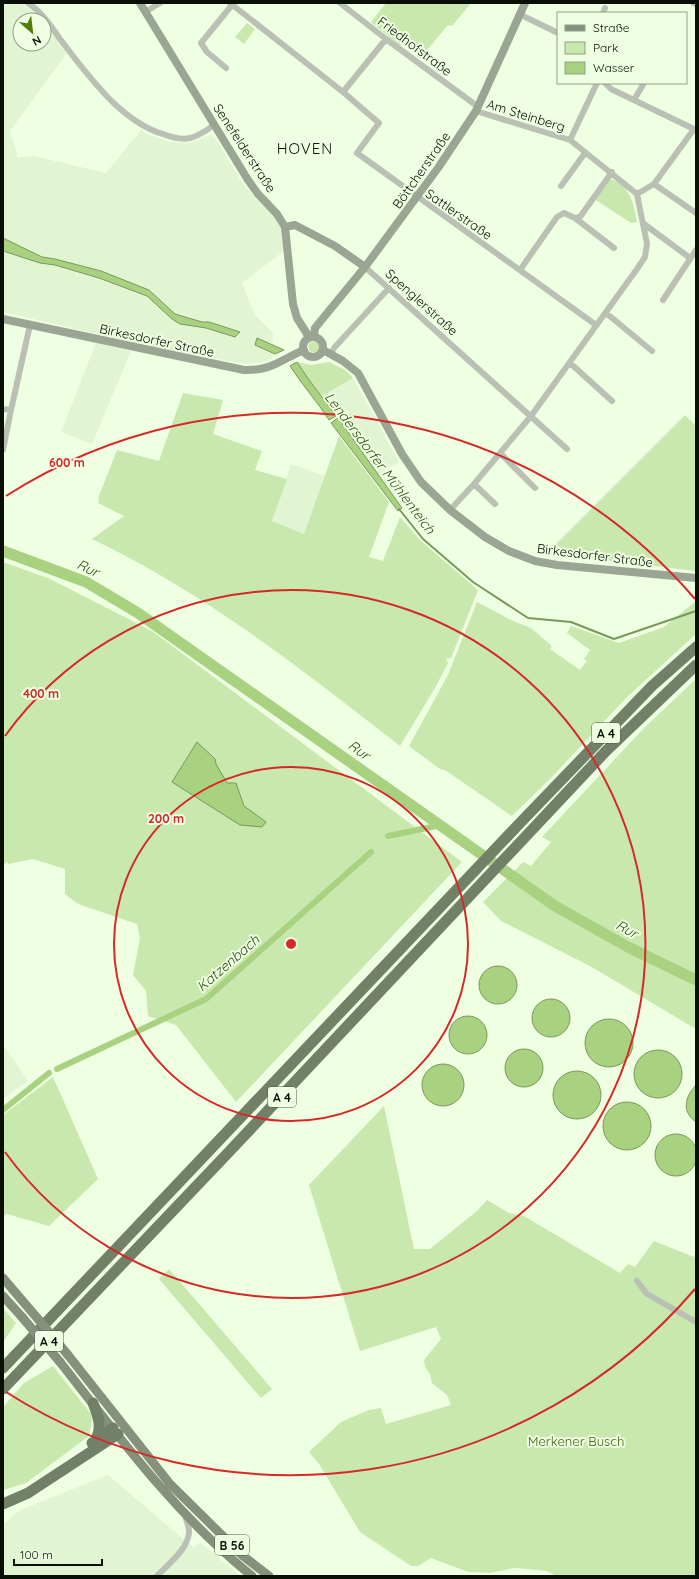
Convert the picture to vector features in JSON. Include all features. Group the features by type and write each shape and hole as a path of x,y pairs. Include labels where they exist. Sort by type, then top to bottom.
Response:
{"highway":[{"name":"A 4","path":"3,1368 520,823 652,686 696,647"},
{"name":"A 4","path":"3,1389 232,1150 533,831 606,751 696,665"},
{"path":"92,1403 100,1424 99,1433 95,1441"},
{"path":"3,1498 18,1494 32,1486 95,1441 117,1429"},
{"path":"3,1504 21,1497 117,1429"}],"main road":[{"name":"Senefelderstraße","path":"140,3 248,180 258,194 277,214 285,227 293,304 297,318 312,337"},
{"name":"Böttcherstraße","path":"312,337 316,328 366,267 417,197 477,109 525,3"},
{"name":"Spenglerstraße","path":"285,227 295,225 335,246 366,267"},
{"name":"Birkesdorfer Straße","path":"3,319 244,370 272,367 304,350"},
{"path":"312,337 322,341 323,350 319,356 312,357 306,354 304,350 304,342 312,337"},
{"name":"Birkesdorfer Straße","path":"323,350 358,373 421,482 450,510 485,538 519,556 535,561 557,565 696,578"},
{"name":"B 56","path":"3,1278 68,1355 117,1429 162,1488 185,1514 252,1576"},
{"name":"B 56","path":"3,1296 60,1362 92,1403 170,1484 243,1556 269,1576"}],"street":[{"path":"28,3 41,14 87,74 116,105 134,121 150,130 172,137 189,138 202,133 214,125"},
{"path":"145,12 160,3"},
{"name":"Friedhofstraße","path":"340,3 477,109"},
{"name":"Sattlerstraße","path":"226,68 207,52 201,43 231,4 343,92 379,123 357,153 596,325"},
{"path":"519,14 557,33"},
{"path":"343,92 386,39"},
{"name":"Am Steinberg","path":"570,140 597,84"},
{"path":"450,510 474,484 531,416 596,325 606,314 645,257 647,244 637,194 654,184 695,130 611,89 606,84"},
{"path":"634,100 643,84"},
{"name":"Am Steinberg","path":"477,109 570,140 585,153 612,172 637,194"},
{"path":"561,186 585,153"},
{"path":"575,218 580,217 612,172"},
{"path":"654,184 696,213"},
{"path":"520,270 557,217 564,213 575,218 614,248"},
{"path":"644,224 690,258"},
{"path":"663,300 696,250"},
{"name":"Spenglerstraße","path":"366,267 531,416"},
{"path":"331,354 334,348 389,288"},
{"path":"606,314 652,351"},
{"path":"3,450 30,325"},
{"path":"570,363 612,401"},
{"path":"3,409 11,410"},
{"path":"531,416 567,449"},
{"path":"500,453 535,488"},
{"path":"474,484 495,504"},
{"path":"636,1281 647,1294 696,1322"},
{"path":"158,1575 185,1546 189,1530 185,1514"}],"shaded area":[{"path":"3,3 22,3 35,12 12,12 12,52 52,52 52,33 67,53 10,131 18,157 34,156 106,173 141,130 147,134 169,142 190,143 210,135 215,138 241,181 255,198 274,216 281,226 284,251 242,283 254,314 273,333 272,359 263,362 244,364 152,347 3,312"},
{"path":"96,343 131,351 92,444 61,432"},
{"path":"353,378 399,462 378,474 322,396"},
{"path":"291,464 325,476 304,534 272,521"},
{"path":"3,1044 28,1081 3,1099"},
{"path":"108,1475 194,1548 200,1542 240,1576 3,1576 3,1525 18,1511"}],"green space":[{"path":"386,3 471,3 452,26 448,25 422,56 404,41 400,46 371,22"},
{"path":"247,23 255,29 244,44 235,37"},
{"path":"610,179 622,185 627,190 637,222 631,223 596,200"},
{"path":"314,341 318,343 320,347 318,351 314,353 310,351 308,347 310,343"},
{"path":"297,362 311,365 329,362 345,370 353,378 322,396"},
{"path":"183,393 223,400 213,434 262,451 255,470 287,479 272,521 304,534 339,436 389,502 369,557 383,561 400,517 420,540 478,590 451,658 446,659 448,663 435,688 400,746 290,661 214,608 134,560 92,539 124,516 98,503 99,496 117,450 159,461"},
{"path":"685,415 696,426 696,571 547,553"},
{"path":"3,562 48,578 152,631 462,862 236,1102 176,1025 148,1016 146,991 133,975 140,938 137,924 78,904 65,894 65,869 33,859 8,864 7,862 3,865"},
{"path":"696,601 696,634 627,697 551,778 512,816 445,770 440,769 409,746 448,675 477,602 513,621 531,628 552,646 550,649 580,670 587,661 584,659 590,650 567,633 571,626 619,643 664,627"},
{"path":"696,679 696,1029 590,966 501,921 483,902 523,862 531,866 551,842 542,837 643,729"},
{"path":"53,1077 98,1179 49,1226 7,1214 3,1216 3,1115"},
{"name":"Merkener Busch","path":"384,1106 414,1249 430,1249 478,1210 487,1200 509,1213 524,1216 620,1273 628,1264 635,1267 654,1241 694,1257 696,1253 696,1576 557,1576 546,1571 515,1568 489,1573 468,1572 431,1558 418,1566 411,1566 360,1532 319,1464 309,1452 341,1422 369,1410 381,1408 386,1424 451,1405 447,1395 432,1383 430,1374 425,1367 424,1360 441,1339 436,1327 360,1351 309,1185"},
{"path":"169,1269 272,1389 261,1398 159,1279"},
{"path":"3,1308 16,1323 3,1342"},
{"path":"53,1366 91,1414 92,1420 89,1436 26,1483 3,1490 3,1407 24,1383"}],"water":[{"path":"3,238 42,257 101,271 149,290 175,314 202,322 209,322 240,332 235,337 206,328 180,324 172,319 147,296 99,278 55,265 40,263 3,251"},
{"path":"257,338 284,350 275,354 255,345"},
{"path":"297,362 336,416 329,420 299,380 290,366"},
{"path":"338,418 402,508 398,511 331,423"},
{"path":"197,742 215,759 216,764 227,783 236,783 244,806 266,822 262,827 240,825 172,782"},
{"path":"494,966 502,966 509,969 514,974 517,985 514,996 509,1001 502,1004 494,1004 487,1001 482,996 479,989 479,981 482,974 487,969"},
{"path":"547,999 555,999 562,1002 567,1007 570,1018 567,1029 562,1034 555,1037 547,1037 540,1034 535,1029 532,1022 532,1014 535,1007 540,1002"},
{"path":"464,1016 472,1016 479,1019 484,1024 487,1035 484,1046 479,1051 472,1054 464,1054 457,1051 452,1046 449,1039 449,1031 452,1024 457,1019"},
{"path":"604,1019 614,1019 626,1026 633,1038 633,1048 626,1060 614,1067 604,1067 596,1063 589,1056 585,1048 585,1038 589,1030 596,1023"},
{"path":"520,1049 528,1049 535,1052 540,1057 543,1068 540,1079 535,1084 528,1087 520,1087 513,1084 508,1079 505,1072 505,1064 508,1057 513,1052"},
{"path":"653,1050 663,1050 675,1057 682,1069 682,1079 675,1091 663,1098 653,1098 645,1094 638,1087 634,1079 634,1069 638,1061 645,1054"},
{"path":"439,1064 447,1064 455,1067 461,1073 464,1085 461,1097 455,1103 447,1106 439,1106 431,1103 425,1097 422,1089 422,1081 425,1073 431,1067"},
{"path":"572,1071 582,1071 594,1078 601,1090 601,1100 594,1112 582,1119 572,1119 564,1115 557,1108 553,1100 553,1090 557,1082 564,1075"},
{"path":"696,1085 696,1122 688,1113 686,1104 689,1094"},
{"path":"622,1102 632,1102 644,1109 651,1121 651,1131 644,1143 632,1150 622,1150 614,1146 607,1139 603,1131 603,1121 607,1113 614,1106"},
{"path":"672,1134 680,1134 688,1137 694,1143 697,1155 694,1167 688,1173 680,1176 672,1176 664,1173 658,1167 655,1159 655,1151 658,1143 664,1137"}],"waterway":[{"name":"Lendersdorfer Mühlenteich","path":"399,509 423,539 473,582 528,618 571,622 614,639 696,611"},
{"name":"Rur","path":"3,551 86,582 138,613 555,906 628,947 696,980"},
{"name":"Katzenbach","path":"388,836 441,825"},
{"name":"Katzenbach","path":"57,1069 206,999 371,852"},
{"name":"Katzenbach","path":"3,1110 49,1073"}],"district":[{"name":"HOVEN","path":"305,148"}]}
